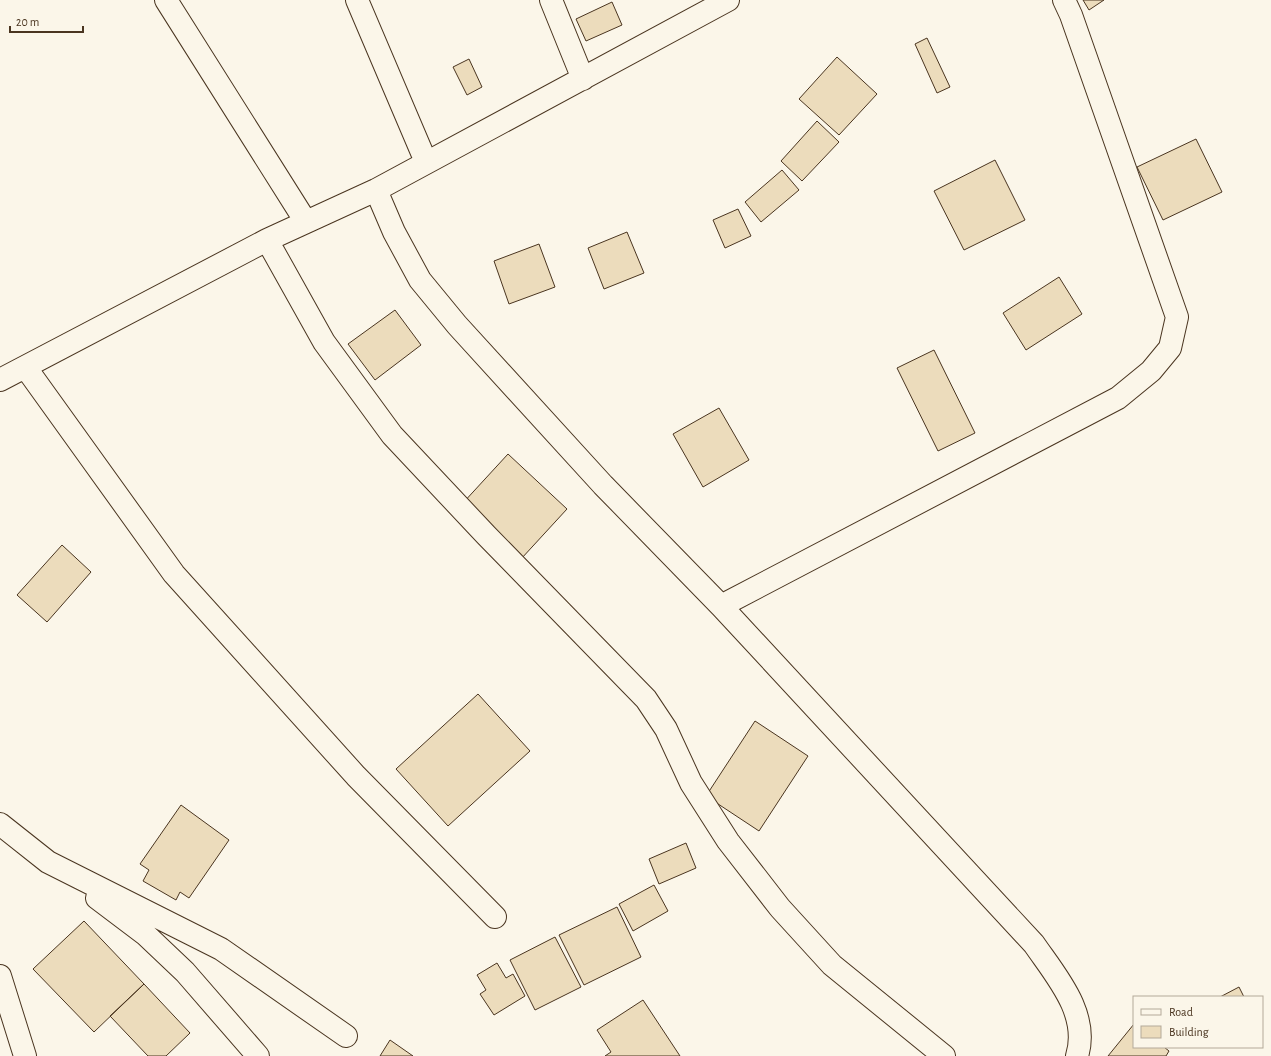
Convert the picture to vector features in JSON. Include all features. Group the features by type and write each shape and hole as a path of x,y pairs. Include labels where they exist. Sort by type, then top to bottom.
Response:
{"street":[{"path":"166,0 306,222"},
{"path":"357,0 426,162"},
{"path":"551,0 583,79"},
{"path":"0,380 26,368 267,240 376,190 728,0"},
{"path":"721,606 1118,398 1151,371 1170,348 1177,317 1071,15 1064,0"},
{"path":"376,190 394,232 424,286 457,325 603,484 721,606 1034,944 1062,985 1077,1014 1081,1043 1077,1056"},
{"path":"267,240 324,342 392,435 496,546 646,699 666,729 692,783 728,841 775,903 832,965 944,1056"},
{"path":"26,368 174,574 356,776 495,917"},
{"path":"0,824 146,935 185,972 258,1056"},
{"path":"48,862 221,949 346,1036"},
{"path":"0,976 26,1056"}],"building":[{"path":"1083,0 1104,0 1089,10"},
{"path":"612,2 622,25 586,41 576,19"},
{"path":"927,38 950,87 937,93 915,44"},
{"path":"837,57 877,94 839,135 799,99"},
{"path":"469,59 482,87 467,95 453,67"},
{"path":"817,121 839,142 802,181 781,161"},
{"path":"1196,139 1222,192 1163,220 1137,167"},
{"path":"995,160 1025,220 964,250 934,191"},
{"path":"782,170 799,190 761,222 745,202"},
{"path":"738,209 751,236 725,248 713,220"},
{"path":"627,232 644,273 604,289 588,248"},
{"path":"539,244 555,287 509,304 494,261"},
{"path":"1059,277 1082,314 1026,350 1003,313"},
{"path":"395,310 421,345 375,380 348,344"},
{"path":"934,350 975,433 938,451 897,368"},
{"path":"719,408 749,460 703,487 673,434"},
{"path":"508,454 567,509 521,559 462,504"},
{"path":"62,545 91,572 47,622 17,595"},
{"path":"478,694 530,751 448,826 396,769"},
{"path":"755,721 808,756 759,831 706,796"},
{"path":"181,805 229,840 189,898 180,892 176,900 143,881 149,870 140,864"},
{"path":"686,843 696,868 659,884 649,859"},
{"path":"654,885 668,911 633,931 619,904"},
{"path":"617,907 641,957 584,985 559,935"},
{"path":"84,921 144,984 94,1032 33,969"},
{"path":"555,937 581,987 535,1010 510,960"},
{"path":"497,963 506,978 513,974 525,996 494,1015 480,994 486,990 477,975"},
{"path":"144,984 190,1033 166,1056 148,1056 110,1016"},
{"path":"1239,987 1244,996 1222,996"},
{"path":"643,1000 680,1056 605,1056 611,1052 597,1030"},
{"path":"1133,1025 1133,1048 1165,1048 1169,1051 1166,1056 1108,1056"},
{"path":"390,1040 413,1056 380,1056"}]}
